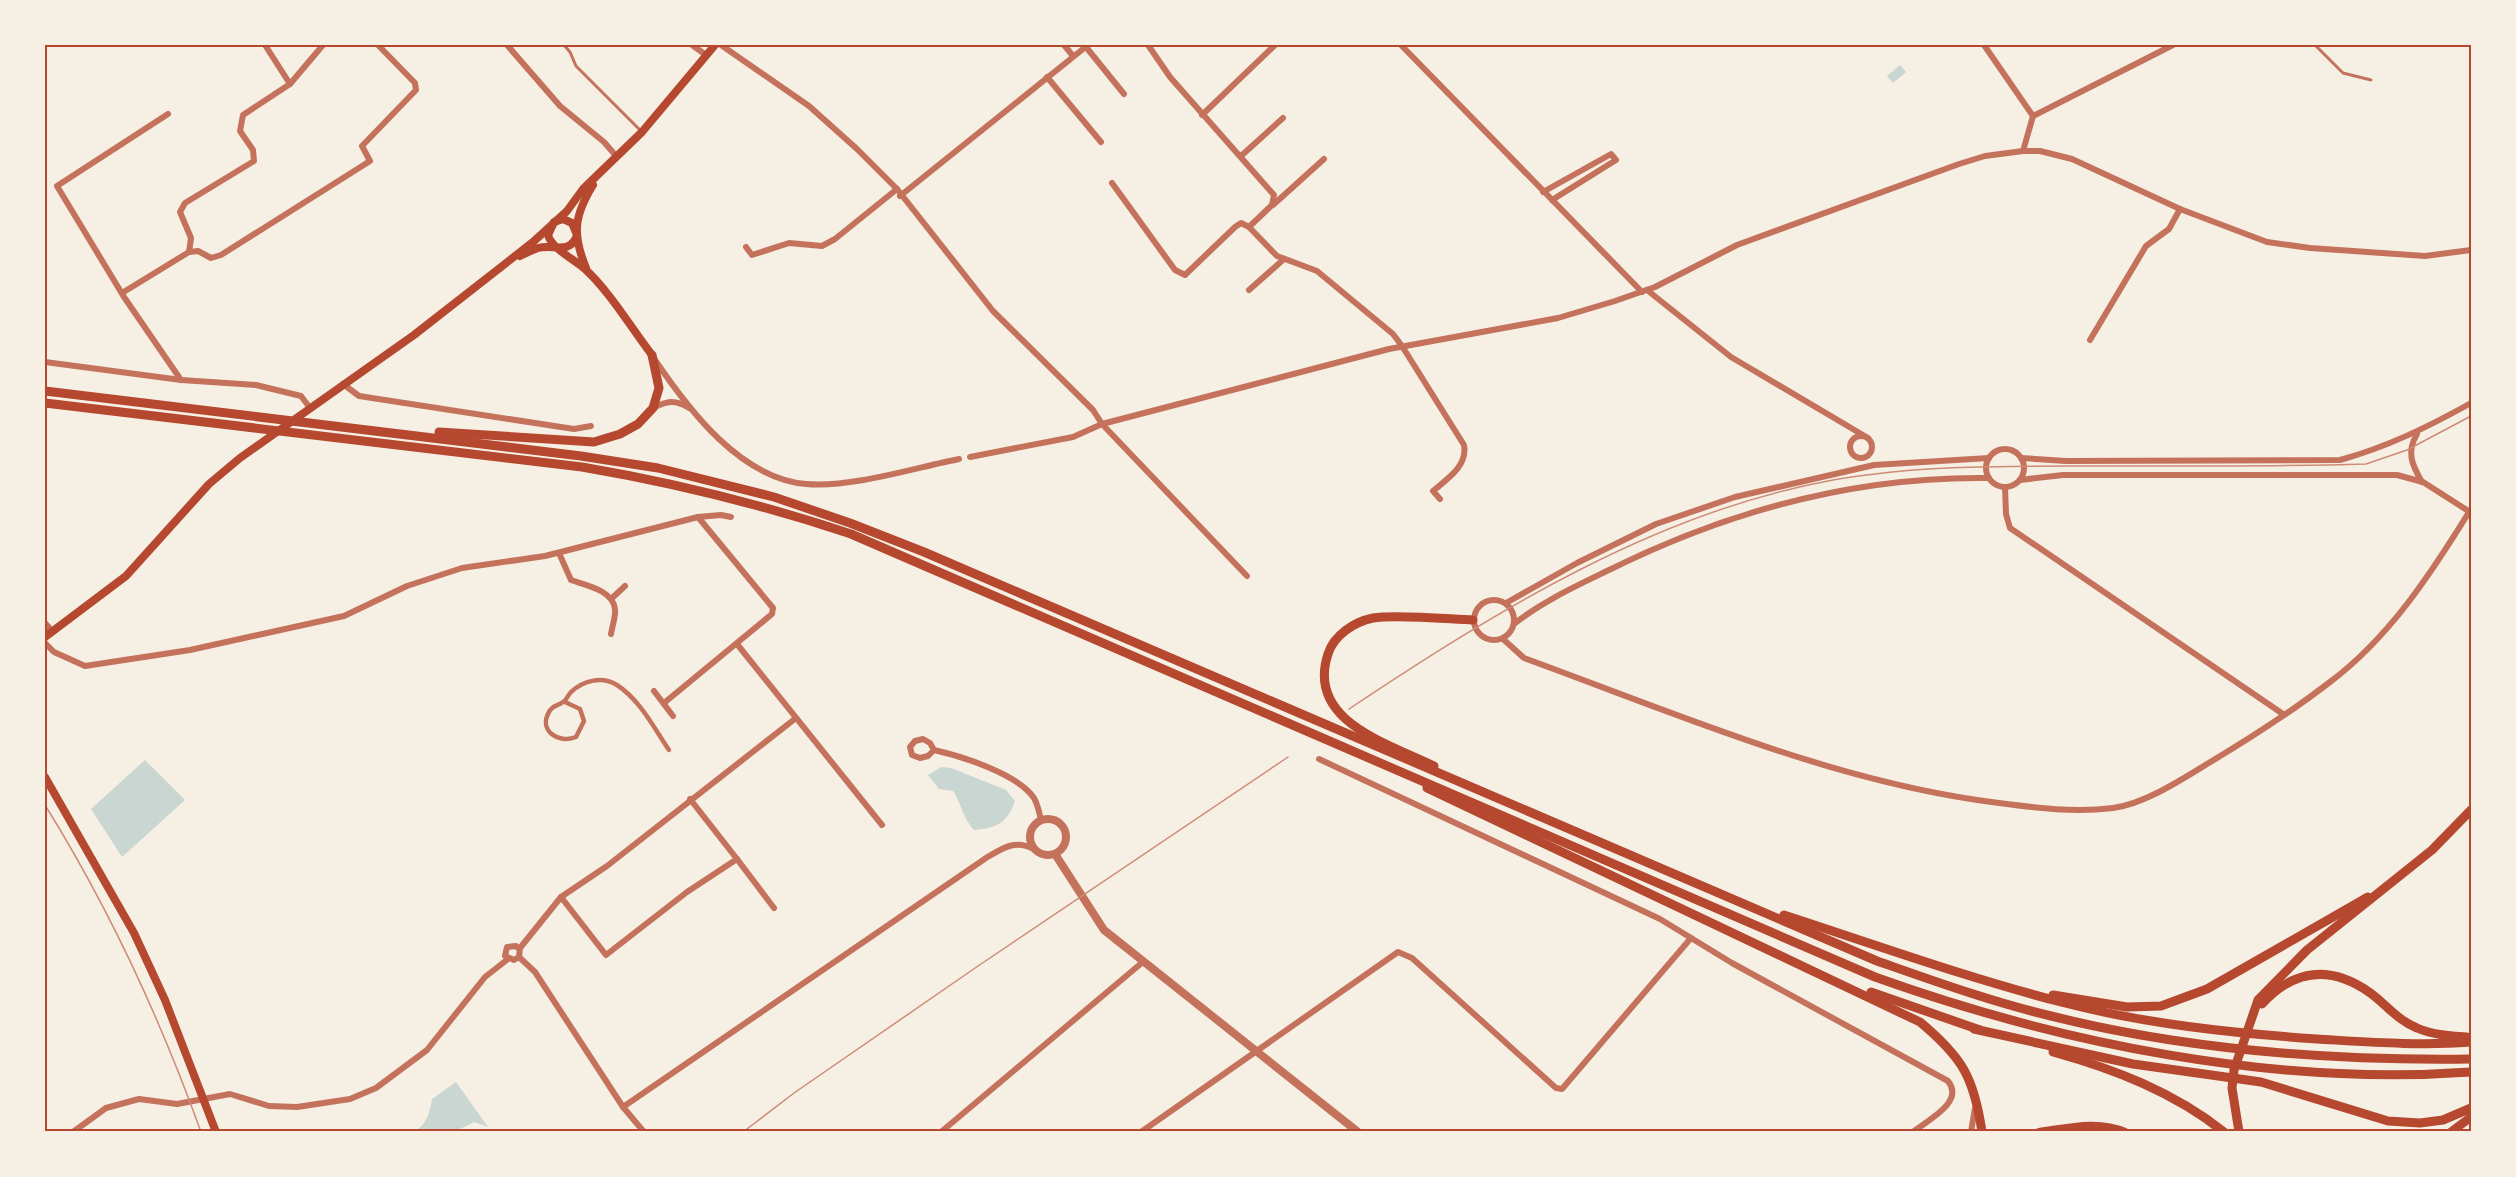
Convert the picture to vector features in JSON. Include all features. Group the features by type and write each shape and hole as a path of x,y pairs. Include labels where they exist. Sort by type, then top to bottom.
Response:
{"main road":[{"path":"49,634 126,576 209,484 240,458 414,335 505,264 569,210 583,189 642,132 715,45"},
{"path":"587,271 578,250 578,212 598,176"},
{"path":"342,426 594,442 620,434 638,424 653,408 659,388 652,355 587,271 555,246 548,235 554,222 563,219 572,223 577,235"},
{"path":"505,264 537,248 569,247 577,235"},
{"path":"45,391 603,459 697,477 774,497 924,552 1877,961 1953,988 2050,1016 2138,1034 2260,1052 2353,1058 2471,1059"},
{"path":"45,403 582,467 660,480 775,509 851,534 1875,977 1949,1003 2075,1036 2249,1066 2363,1076 2471,1072"},
{"path":"1473,620 1374,618 1358,623 1340,635 1330,647 1323,668 1323,682 1330,703 1355,728 1550,822"},
{"path":"1248,704 1920,1022 1951,1047 1966,1074 1976,1102 1982,1132"},
{"path":"45,777 134,933 165,1000 216,1132"},
{"path":"2239,1132 2232,1088 2234,1070 2250,1017 2258,1000 2307,950 2432,850 2471,810"},
{"path":"2016,988 2127,1008 2161,1006 2207,989 2396,880"},
{"path":"1728,896 1962,974 2072,1005 2195,1028 2419,1046 2471,1040"},
{"path":"1783,957 1918,1010 1974,1029 2063,1054 2148,1086 2187,1104 2224,1132"},
{"path":"2250,1017 2268,998 2291,980 2311,974 2329,974 2370,993 2392,1014 2417,1028 2471,1040"},
{"path":"1974,1029 2133,1064 2261,1082 2388,1121 2420,1123 2443,1120 2471,1108"},
{"path":"2451,1132 2471,1117"},
{"path":"2039,1132 2088,1125 2106,1126 2126,1132"}],"street":[{"path":"265,45 290,84"},
{"path":"189,252 191,238 180,212 184,203 254,161 253,150 240,130 243,115 290,84 323,45"},
{"path":"122,293 189,252 198,251 211,258 221,255 370,160 362,146 416,90 415,83 378,45"},
{"path":"507,45 560,106 604,142 616,157"},
{"path":"692,45 706,55"},
{"path":"721,45 809,106 857,149 898,193 993,311 1093,410 1102,424 1248,576"},
{"path":"1064,45 1073,57"},
{"path":"1149,45 1170,77 1202,115 1268,185 1274,195 1272,206"},
{"path":"1202,115 1275,45"},
{"path":"1401,45 1543,192 1645,291 1731,357 1868,438"},
{"path":"1984,45 2033,116"},
{"path":"2023,151 2033,116 2173,45"},
{"path":"746,247 752,255 789,243 822,246 835,239 992,125 1003,112 1087,46 1124,94"},
{"path":"1047,77 1101,142"},
{"path":"168,114 57,186 67,206 122,293 181,380"},
{"path":"1241,156 1283,118"},
{"path":"970,457 1073,437 1102,424 1402,346 1558,318 1645,291 1748,241 1985,156 2023,151 2072,159 2180,209 2248,237 2310,249 2425,256 2471,250"},
{"path":"1543,192 1611,154 1616,160 1552,200"},
{"path":"1249,227 1324,159"},
{"path":"1112,183 1175,270 1185,275 1241,223 1249,227 1266,247 1284,260 1317,271 1393,334 1464,445 1466,452 1456,472 1433,490 1440,499"},
{"path":"2090,339 2146,246 2169,229 2180,209"},
{"path":"1249,290 1284,260"},
{"path":"652,355 693,409 723,442 743,458 764,470 804,484 831,484 959,459"},
{"path":"45,362 181,380 237,383 287,391 301,396 310,408"},
{"path":"343,384 359,396 574,429 591,426"},
{"path":"653,408 666,401 675,401 693,409"},
{"path":"2021,458 2066,461 2340,460 2418,433 2471,403"},
{"path":"2418,433 2412,442 2410,456 2423,482"},
{"path":"1989,478 1986,471 1989,458 1993,453 2005,449 2012,450 2021,458 2024,471 2020,480"},
{"path":"1506,603 1577,563 1656,524 1735,497 1874,465 1989,458"},
{"path":"1503,639 1524,658 1767,746 1866,777 1963,799 2068,811 2117,808 2168,788 2255,735 2332,681 2379,637 2433,571 2470,510 2423,482 2397,475 2063,475 2020,480 2005,487"},
{"path":"1514,624 1514,614 1506,603 1493,600 1486,601 1477,609 1473,620 1475,629 1483,638 1496,641 1503,639 1514,624 1543,602 1647,551 1733,517 1820,493 1865,486 1930,479 1989,478 2005,487"},
{"path":"2005,487 2006,514 2010,528 2283,714"},
{"path":"45,643 54,652 85,666 190,650 344,616 407,586 462,568 559,553 698,517 721,515 731,517"},
{"path":"664,703 770,618 772,608 698,517"},
{"path":"559,553 571,580 603,592 611,599 615,609 611,634"},
{"path":"611,599 625,586"},
{"path":"45,623 49,634"},
{"path":"737,644 882,825"},
{"path":"565,702 580,710 584,721 576,737 563,740 549,732 546,718 553,706 565,702 572,690 584,682 605,680 617,685 640,708 669,750"},
{"path":"654,691 673,716"},
{"path":"644,1132 623,1107 535,972 519,957 519,949 561,897 607,866 795,717"},
{"path":"934,750 953,755 1005,776 1026,789 1038,806 1041,820"},
{"path":"1319,759 1660,919 1732,963 1948,1081 1954,1092 1952,1102 1913,1132"},
{"path":"690,799 774,908"},
{"path":"1034,849 1030,833 1041,820"},
{"path":"623,1107 986,858 1010,844 1025,844 1044,855 1054,854 1063,846 1065,832 1056,821 1041,820"},
{"path":"1054,854 1060,858 1078,892 1104,930 1358,1132"},
{"path":"561,897 606,955 687,892 736,859"},
{"path":"1141,1132 1259,1052 1398,952 1412,958 1556,1088 1562,1089 1691,938"},
{"path":"508,959 505,956 507,947 516,946 519,949"},
{"path":"73,1132 106,1108 139,1099 177,1104 230,1094 269,1106 297,1107 350,1100 376,1088 428,1050 479,983 508,959 514,960 519,957"},
{"path":"941,1132 1144,961"},
{"path":"1971,1132 1976,1102"}],"lane":[{"path":"564,45 582,73 642,132"},
{"path":"2315,45 2343,74 2371,80"}],"shaded area":[{"path":"1900,65 1906,72 1893,83 1887,76"},
{"path":"145,760 185,800 122,857 91,809"},
{"path":"941,767 951,768 1006,790 1015,801 1005,819 995,826 974,830 953,791 939,789 928,775"},
{"path":"456,1082 488,1127 474,1122 454,1132 412,1132 421,1127 427,1119 432,1099"}],"tram line":[{"path":"1349,709 1462,636 1580,570 1641,541 1703,516 1767,495 1863,475 1954,468 2366,464 2407,450 2471,416"},
{"path":"743,1132 794,1093 978,966 1288,757"},
{"path":"45,805 91,884 132,964 201,1132"}]}
